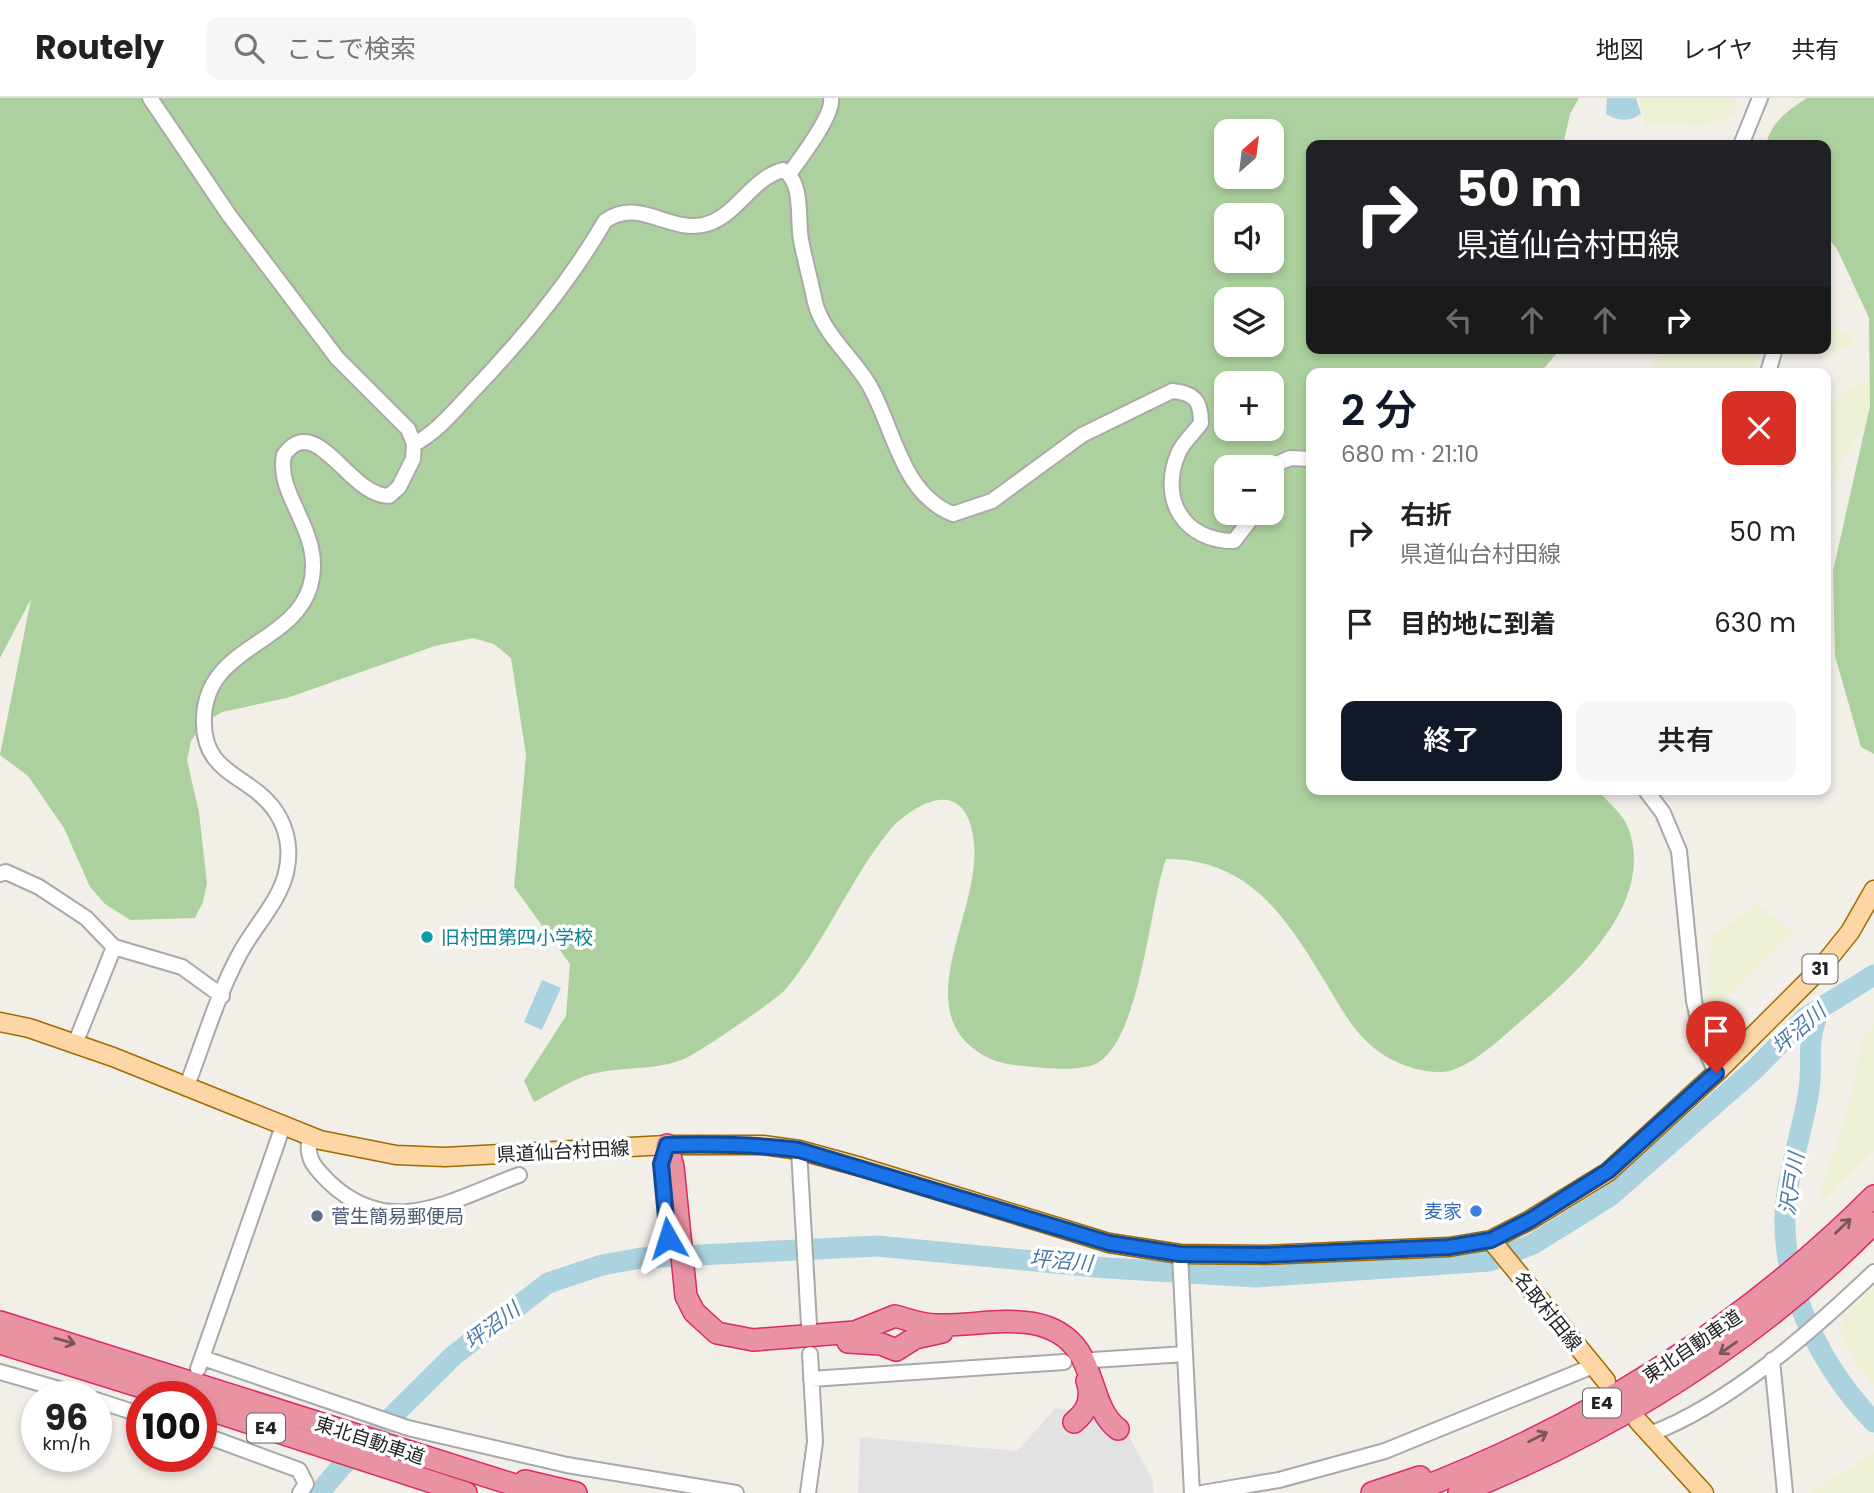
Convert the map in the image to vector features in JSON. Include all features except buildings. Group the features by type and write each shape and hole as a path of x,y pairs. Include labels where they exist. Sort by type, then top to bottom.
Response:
{"highway":[{"path":"667,1145 673,1167 673,1239 682,1306 696,1327 709,1338 727,1345 754,1348 867,1342 896,1350 924,1336 1000,1328 1051,1336 1071,1352 1090,1389 1084,1415 1074,1422"},
{"name":"東北自動車道","path":"1458,1493 1701,1342 1778,1283 1874,1196"},
{"name":"東北自動車道","path":"1408,1493 1573,1442 1659,1394 1783,1307 1874,1223"},
{"path":"678,1281 705,1325 726,1336 753,1340 855,1332 895,1316 914,1324 1014,1321 1054,1330 1068,1339 1079,1353 1091,1374 1101,1406 1111,1424 1118,1429"},
{"name":"東北自動車道","path":"0,1322 540,1493"},
{"path":"0,1343 126,1382"},
{"name":"東北自動車道","path":"217,1412 466,1493"},
{"path":"398,1449 576,1493"},
{"path":"1372,1493 1465,1460 1513,1460"},
{"path":"1476,1493 1513,1460"},
{"path":"398,1473 440,1493"}],"main road":[{"name":"県道仙台村田線","path":"0,1022 75,1044 310,1136 396,1155 445,1157 667,1145 763,1145 799,1150 1109,1243 1180,1259 1449,1247 1492,1242 1608,1171 1716,1073 1821,968 1850,932 1874,890"},
{"name":"名取村田線","path":"1492,1242 1606,1381"},
{"path":"1644,1428 1704,1493"}],"street":[{"path":"150,98 229,215 337,358 408,429 414,444 408,471 399,487 389,496 365,490 324,450 309,440 298,442 284,455 284,477 311,541 313,572 310,587 296,612 281,628 235,656 220,674 204,714 208,748 214,762 260,792 278,814 288,837 289,859 285,876 238,956 186,1088"},
{"path":"789,174 826,118 832,103 831,98"},
{"path":"1743,140 1760,98"},
{"path":"414,444 441,424 496,367 557,294 605,221 615,214 634,211 678,225 703,226 718,218 772,174 783,170 789,174 795,188 801,240 821,318 868,383 901,458 933,503 953,514 982,506 1082,435 1172,391 1188,393 1198,399 1201,409 1201,423 1179,450 1172,470 1172,488 1180,515 1203,537 1234,541 1246,525"},
{"path":"1284,461 1290,458 1306,459"},
{"path":"1649,795 1662,813 1679,851 1694,1001 1704,1046 1716,1073"},
{"path":"0,874 6,872 21,878 56,898 86,918 114,947 182,967 222,996"},
{"path":"75,1044 114,947"},
{"path":"284,1126 201,1364 408,1428 602,1472 736,1493"},
{"path":"310,1136 309,1160 346,1198 377,1212 399,1214 423,1211 519,1175"},
{"path":"799,1150 810,1325"},
{"path":"1180,1259 1192,1493"},
{"path":"1644,1428 1671,1426 1772,1360 1874,1272"},
{"path":"808,1493 815,1443 810,1354"},
{"path":"1093,1360 1185,1354"},
{"path":"1772,1360 1785,1493"},
{"path":"811,1379 1064,1362"},
{"path":"1202,1493 1279,1480 1385,1451 1593,1366"},
{"path":"0,1372 31,1381"},
{"path":"217,1440 299,1471 306,1484 300,1493"}],"green space":[{"path":"0,98 1579,98 1570,114 1564,140 1306,140 1306,354 1556,354 1544,368 1306,368 1306,795 1602,795 1619,813 1629,830 1634,858 1630,886 1620,912 1604,938 1563,984 1541,1004 1484,1052 1463,1066 1442,1072 1428,1071 1393,1060 1377,1050 1352,1025 1297,937 1263,897 1244,881 1221,869 1196,862 1166,859 1132,1007 1121,1034 1107,1055 1090,1066 1081,1068 1042,1068 995,1061 968,1044 953,1021 948,995 951,966 973,873 974,843 965,812 956,803 944,800 932,801 919,807 890,830 862,869 800,971 785,990 767,1004 684,1059 585,1076 534,1102 524,1081 566,1016 570,964 514,887 526,755 511,658 494,644 473,638 435,646 287,698 222,712 204,723 191,741 187,760 199,812 207,883 203,902 195,918 130,920 105,904 90,887 64,828 28,776 0,755 31,599 0,658"},
{"path":"1638,98 1736,98 1739,104 1732,116 1704,126 1645,125"},
{"path":"1807,98 1874,98 1874,754 1861,747 1835,656 1833,571 1870,406 1869,318 1831,241 1831,140 1767,140 1776,123"},
{"path":"1831,321 1850,337 1852,347 1831,350"},
{"path":"1659,354 1759,354 1756,368 1653,366"},
{"path":"1874,376 1874,418 1856,436 1832,484 1831,404"},
{"path":"1757,904 1793,932 1712,1011 1709,992 1711,937"},
{"path":"1874,1024 1874,1150 1815,1210 1846,1115 1863,1038"},
{"path":"1874,1286 1874,1386 1858,1366 1840,1333 1844,1317"},
{"path":"1874,1453 1874,1493 1809,1493"}],"shaded area":[{"path":"1056,1408 1121,1421 1153,1481 1153,1493 858,1493 860,1437 1017,1451"}],"water":[{"path":"1607,98 1636,98 1641,114 1628,119 1610,116 1606,114"},
{"path":"542,980 561,988 542,1030 524,1022"}],"waterway":[{"name":"坪沼川","path":"319,1493 341,1467 453,1356 548,1283 602,1265 641,1258 877,1246 1107,1268 1256,1277 1490,1261 1533,1244 1610,1196 1756,1068 1806,1017 1874,975"},
{"name":"沢戸川","path":"1821,1008 1812,1032 1810,1083 1788,1189 1786,1245 1791,1274 1810,1328 1838,1378 1874,1422"}],"place":[{"name":"旧村田第四小学校","path":"427,937"},
{"name":"麦家","path":"1476,1211"},
{"name":"菅生簡易郵便局","path":"317,1216"}],"route":[{"path":"668,1238 661,1164 667,1145 719,1144 763,1145 799,1150 1109,1243 1180,1254 1265,1255 1449,1247 1491,1240 1530,1220 1608,1171 1716,1073"}]}
